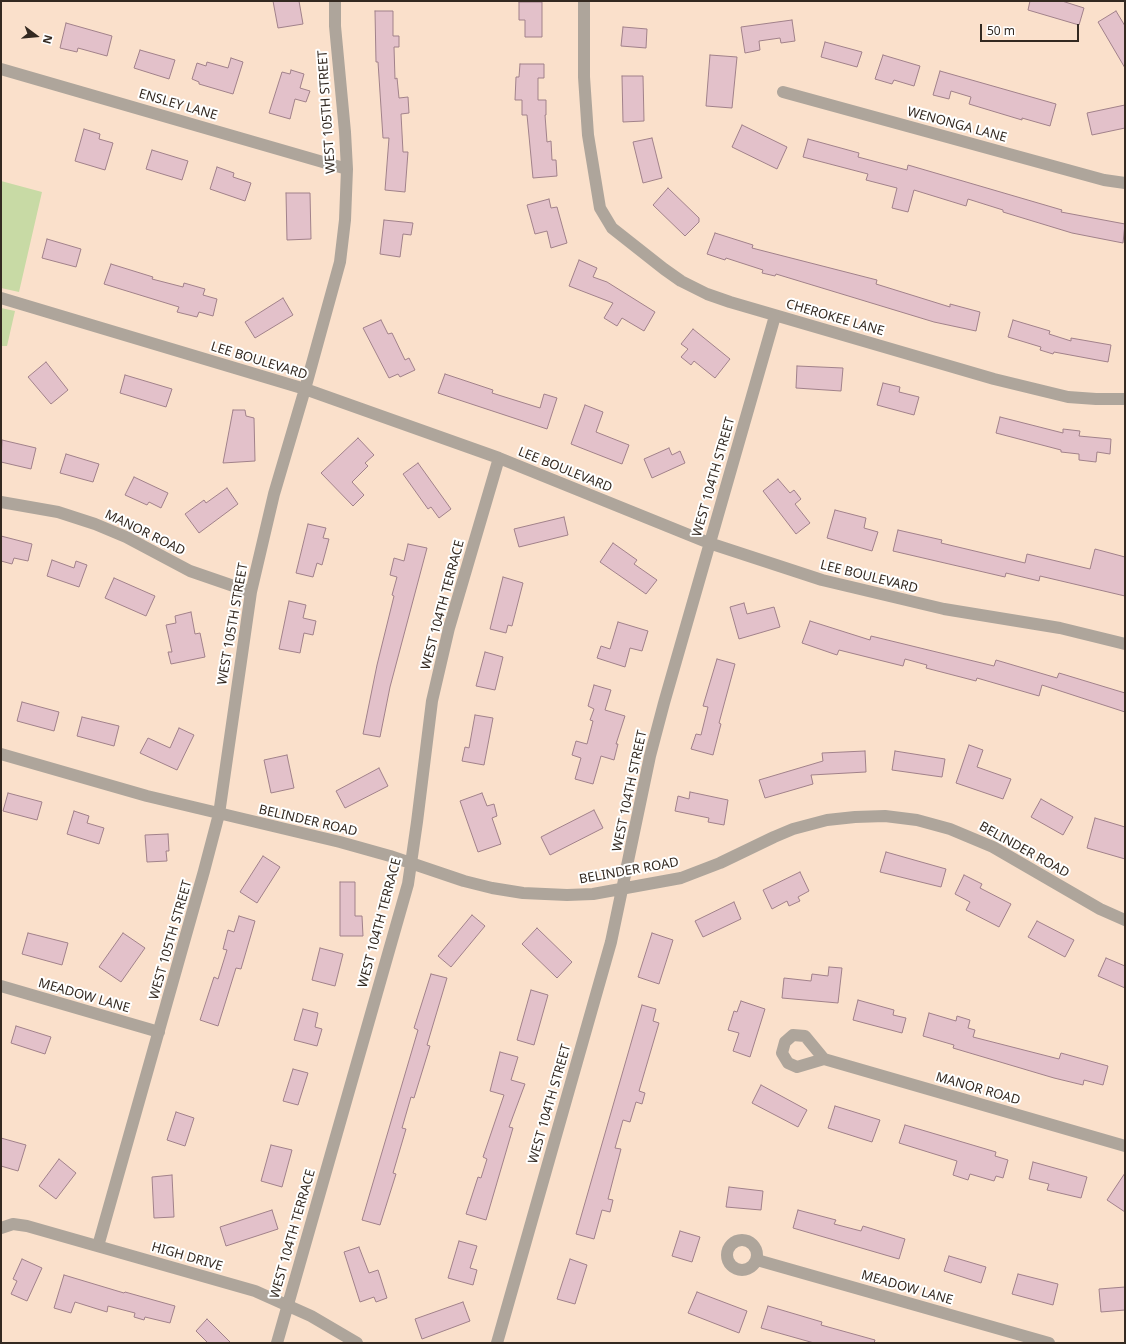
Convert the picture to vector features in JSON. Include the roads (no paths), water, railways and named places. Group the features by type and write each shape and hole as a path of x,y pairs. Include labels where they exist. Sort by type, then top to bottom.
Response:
{"street":[{"name":"WEST 105TH STREET","path":"98,1246 219,814 244,629 251,592 274,494 340,262 345,220 347,169 335,26 335,1"},
{"name":"CHEROKEE LANE","path":"584,1 588,135 596,176 600,208 612,228 681,281 715,297 775,316 1038,390 1068,397 1125,399"},
{"name":"ENSLEY LANE","path":"1,69 347,169"},
{"name":"WENONGA LANE","path":"783,92 1104,180 1125,183"},
{"name":"LEE BOULEVARD","path":"1,298 305,389 499,458 709,543 822,580 906,601 1060,628 1125,644"},
{"name":"WEST 104TH STREET","path":"497,1343 611,942 658,726 775,316"},
{"name":"WEST 104TH TERRACE","path":"277,1343 408,884 432,701 449,628 499,458"},
{"name":"MANOR ROAD","path":"1,502 58,512 95,524 126,537 190,571 251,592"},
{"name":"BELINDER ROAD","path":"1,754 147,796 340,842 390,856 464,881 492,888 523,893 566,895 593,894 681,878 720,863 793,829 834,820 855,817 885,816 917,820 950,829 976,839 1100,909 1125,920"},
{"name":"MEADOW LANE","path":"1,986 159,1032"},
{"name":"MANOR ROAD","path":"824,1059 1125,1146"},
{"name":"HIGH DRIVE","path":"1,1228 13,1224 28,1226 255,1291 288,1305 336,1330 357,1343"},
{"name":"MEADOW LANE","path":"757,1260 1049,1343"}]}
